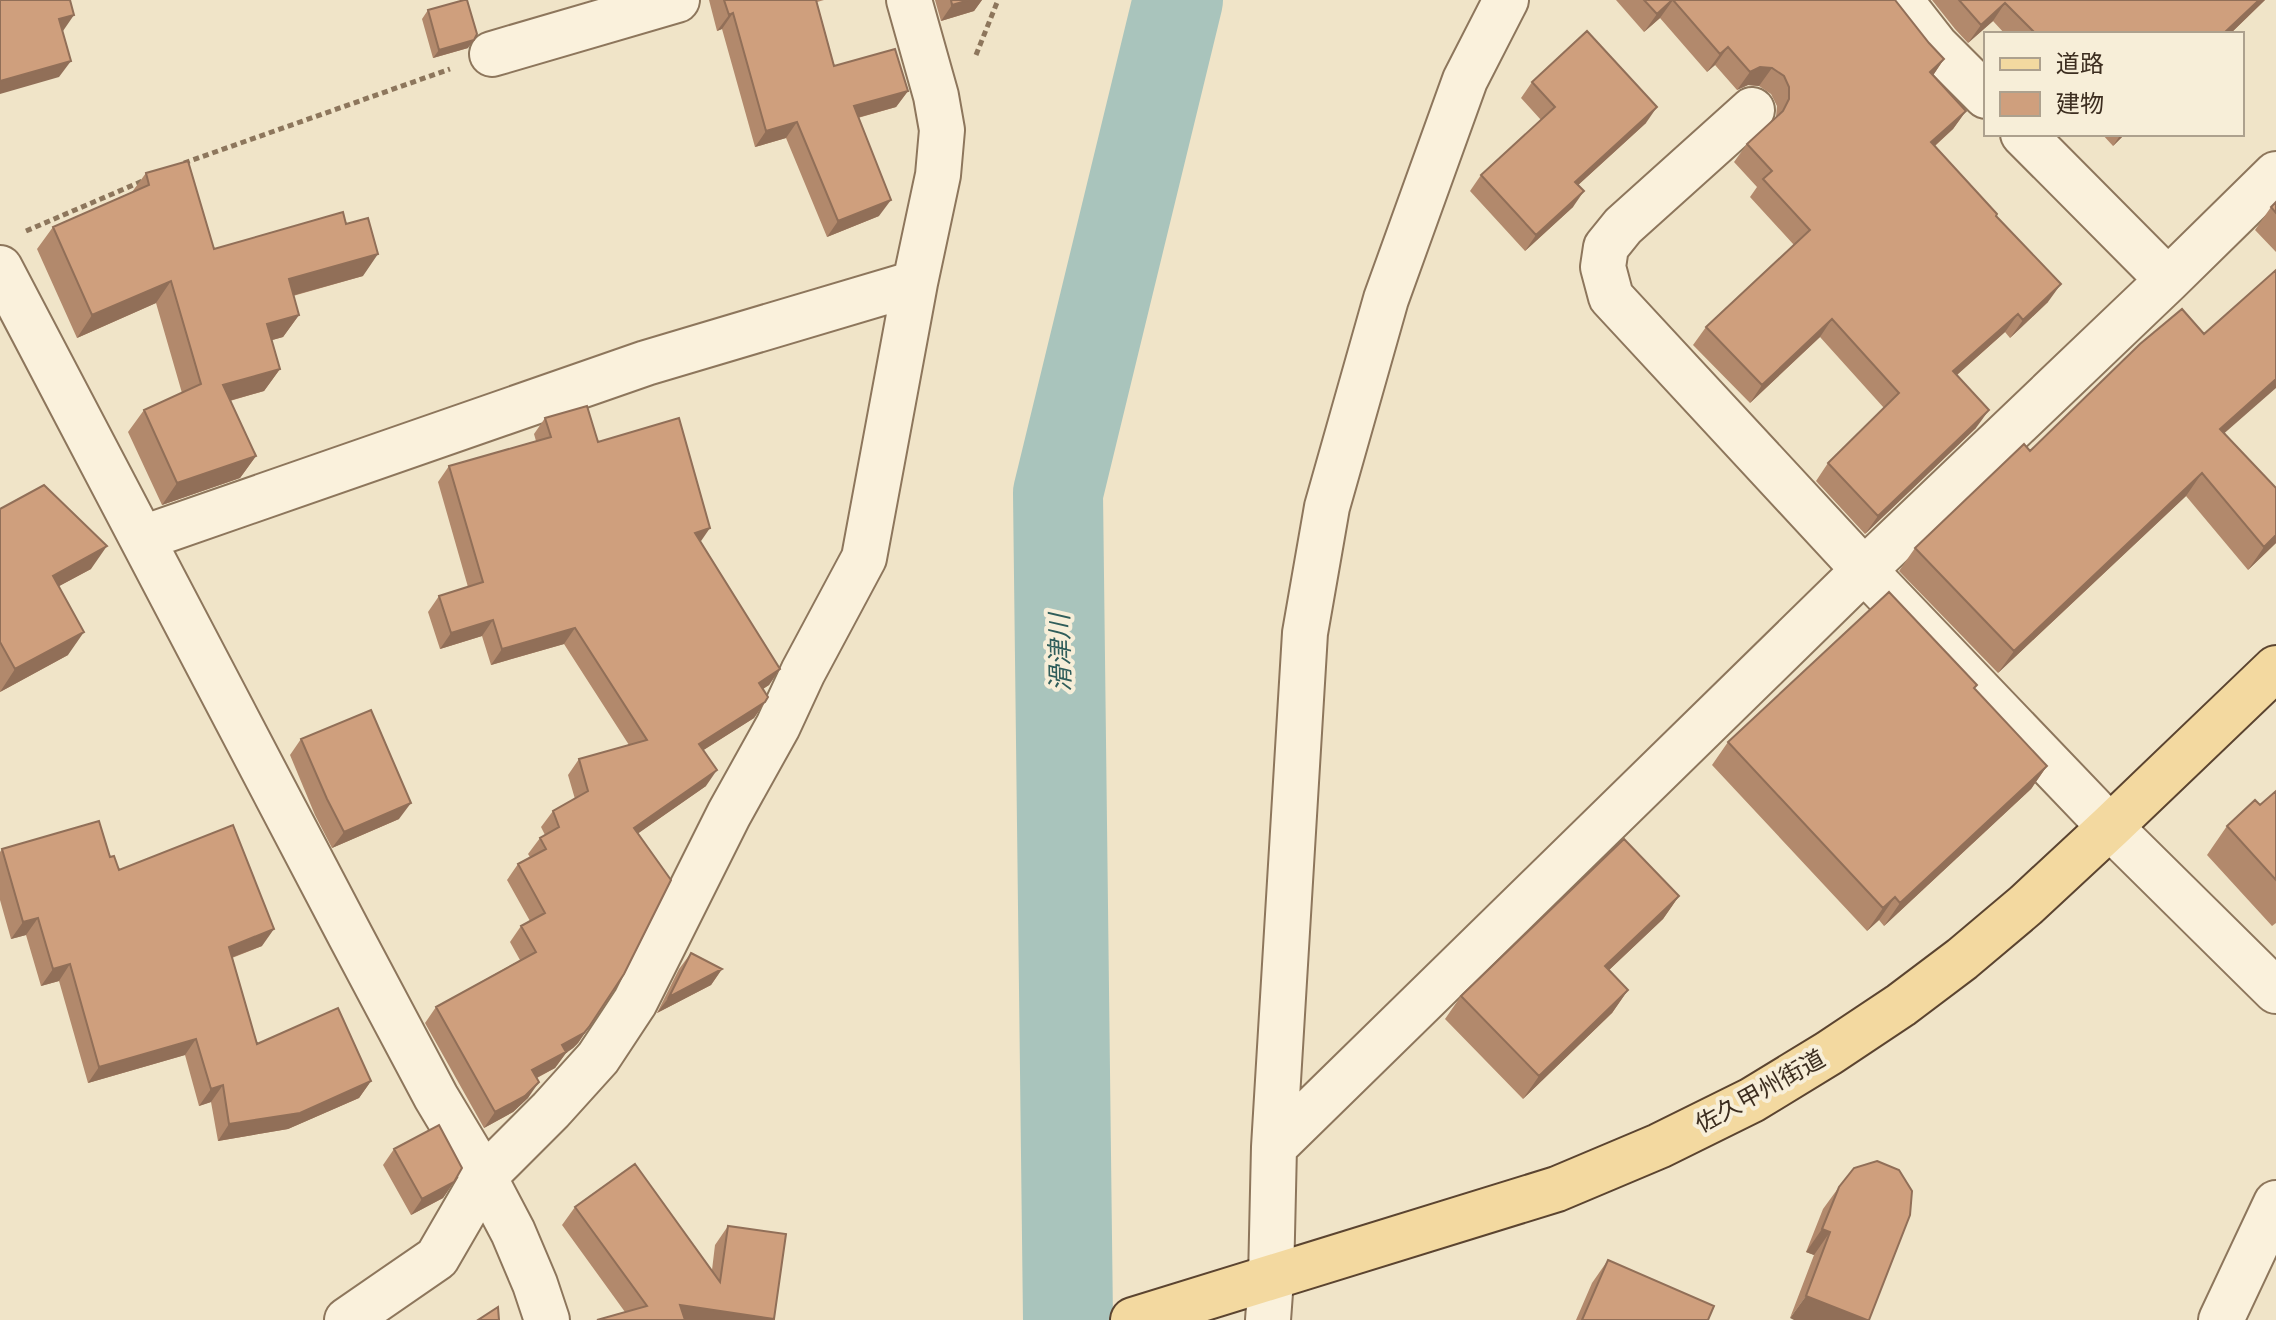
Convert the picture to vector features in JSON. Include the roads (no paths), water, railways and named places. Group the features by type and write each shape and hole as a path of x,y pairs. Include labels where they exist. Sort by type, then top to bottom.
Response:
{"main road":[{"name":"佐久甲州街道","path":"1133,1320 1262,1295 1557,1189 1659,1146 1752,1100 1901,1005 1962,959 2026,905 2276,668"}],"street":[{"path":"492,54 677,0"},
{"path":"347,1320 437,1258 484,1177 598,1058 635,1002 729,814 864,558 938,175 942,130 936,96 909,0"},
{"path":"1262,1295 1305,633 1327,507 1386,299 1465,80 1506,0"},
{"path":"1900,0 1936,46 1984,94"},
{"path":"1752,110 1623,226 1606,247 1603,267 1611,297 1864,570 2110,827 2276,991"},
{"path":"2025,136 2168,280"},
{"path":"1274,1147 1864,570 2276,174"},
{"path":"7,252 143,538 436,1097 513,1232 547,1320"},
{"path":"143,538 646,363 915,283"},
{"path":"2221,1320 2276,1203"}],"waterway":[{"name":"滑津川","path":"1068,1320 1058,493 1178,0"}]}
